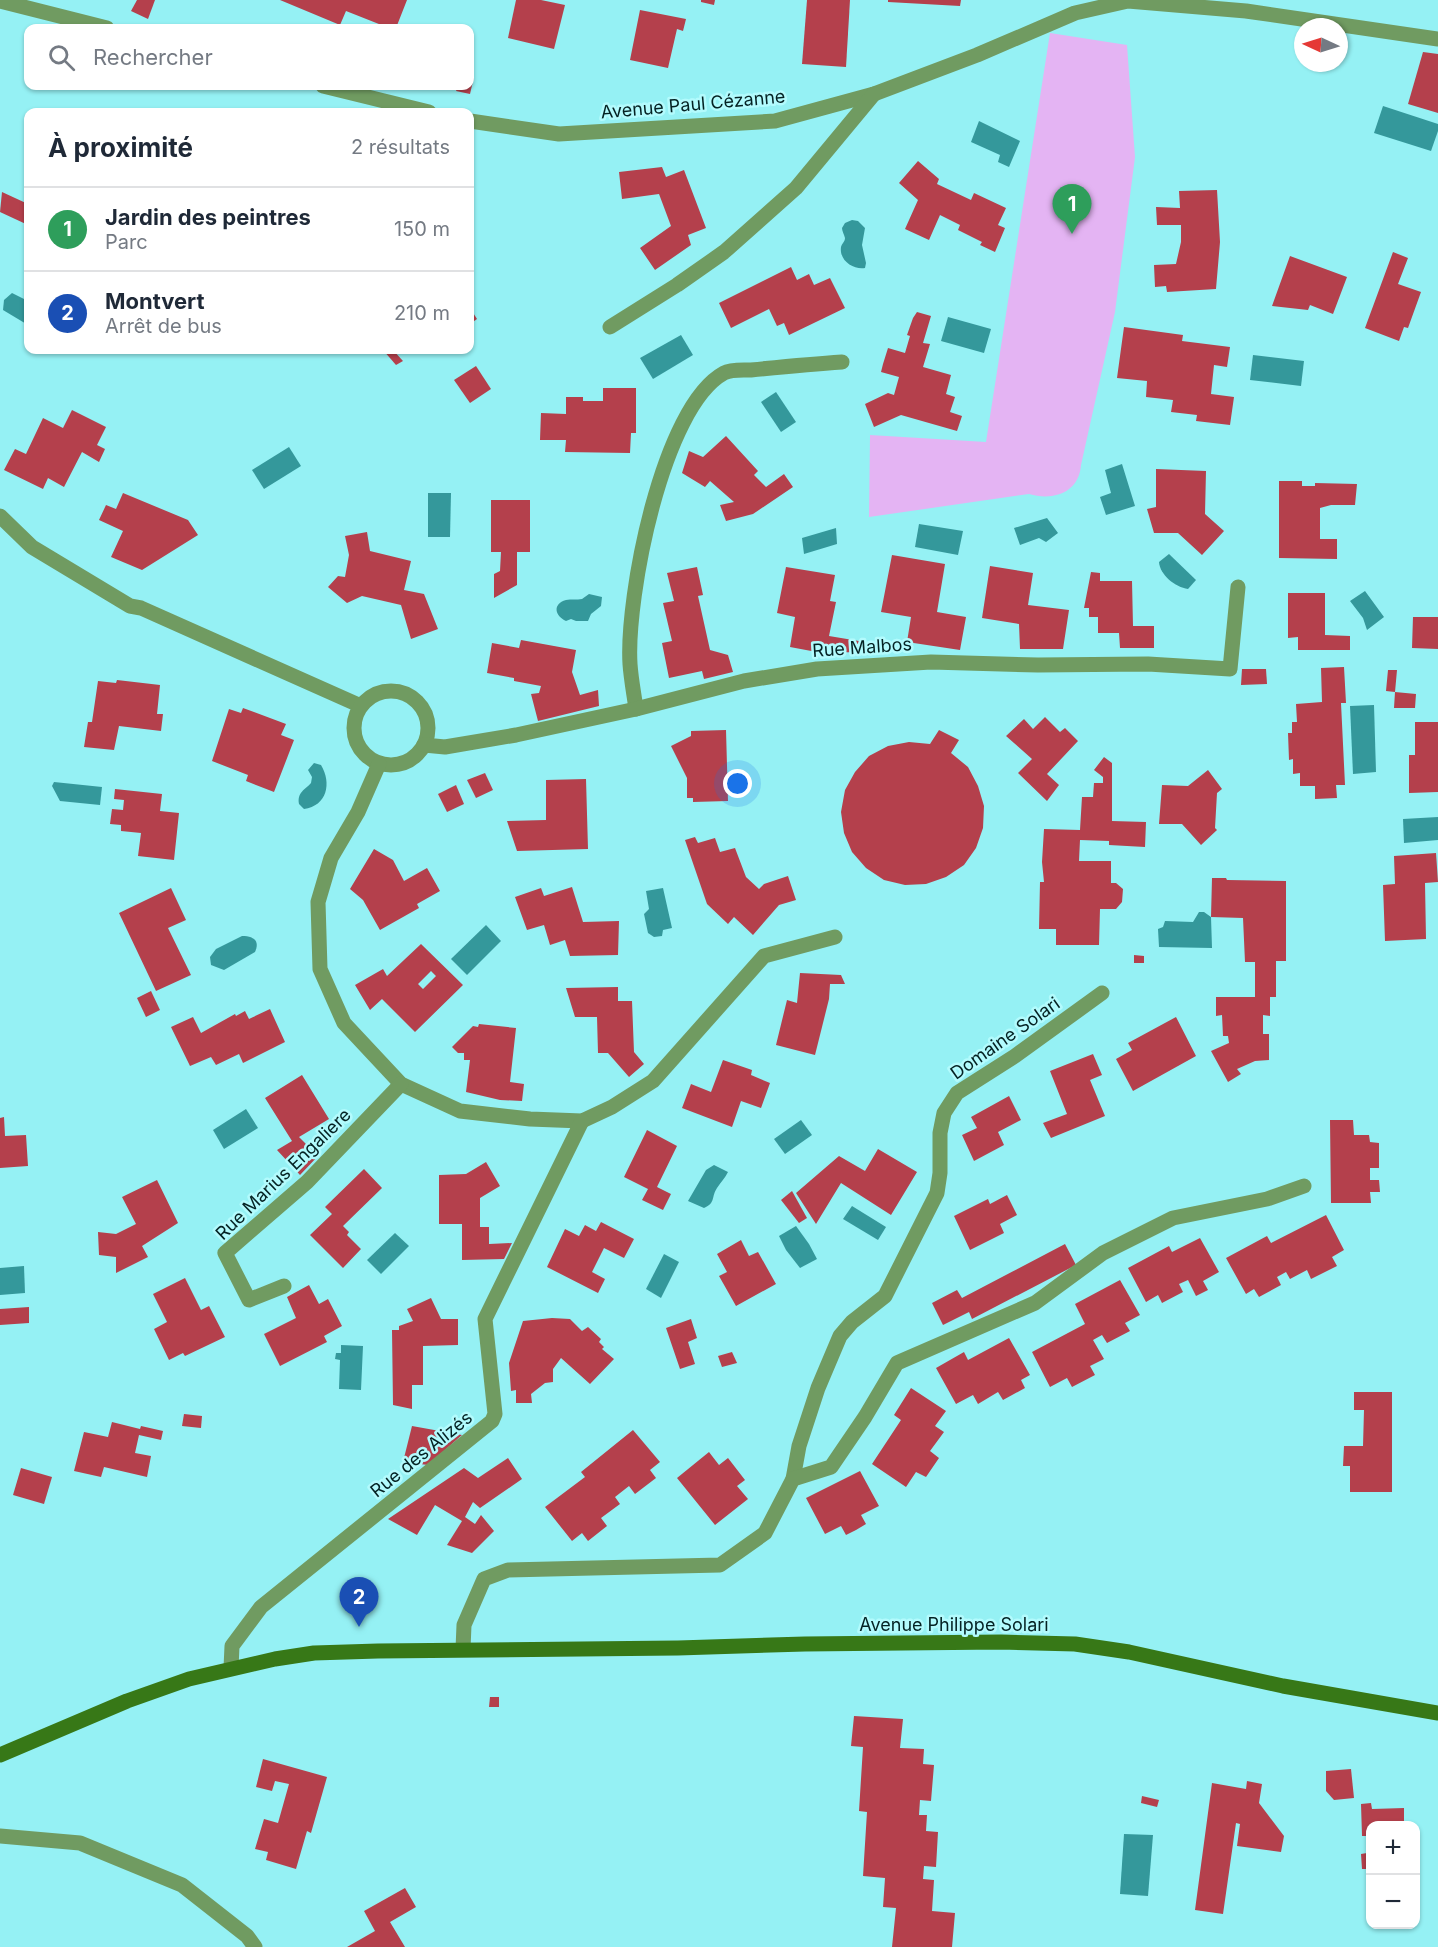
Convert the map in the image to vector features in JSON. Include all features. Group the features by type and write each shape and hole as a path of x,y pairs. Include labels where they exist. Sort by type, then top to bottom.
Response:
{"main road":[{"name":"Avenue Philippe Solari","path":"0,1755 127,1701 189,1679 231,1668 314,1653 805,1644 1001,1642 1075,1644 1129,1652 1283,1686 1438,1713"}],"street":[{"path":"0,1 91,24"},
{"name":"Avenue Paul Cézanne","path":"474,122 559,134 775,121 874,94 977,55 1075,13 1128,1 1246,11 1438,39"},
{"path":"339,90 413,108"},
{"path":"610,327 724,252 796,188 874,94"},
{"path":"636,709 630,663 633,608 641,551 651,507 677,436 700,394 725,372 842,362"},
{"path":"0,516 32,548 130,606 141,608 361,706"},
{"name":"Rue Malbos","path":"424,745 446,747 516,735 636,709 744,681 817,669 931,662 1038,665 1148,664 1230,669 1238,587"},
{"path":"390,691 411,697 425,714 427,735 424,745 409,760 400,764 379,764 368,758 356,740 354,728 361,706 369,698 390,691"},
{"path":"379,764 358,812 331,858 318,902 320,969 344,1023 401,1084 460,1111 530,1119 582,1121 612,1107 653,1081 764,956 835,937"},
{"name":"Domaine Solari","path":"463,1649 464,1625 484,1580 508,1570 720,1565 765,1533 793,1479 802,1436 818,1388 840,1336 852,1322 885,1296 937,1193 940,1173 940,1133 944,1113 957,1093 1015,1056 1102,993"},
{"name":"Rue Marius Engaliere","path":"284,1286 249,1300 225,1253 307,1182 401,1084"},
{"name":"Rue des Alizés","path":"231,1668 232,1646 261,1607 492,1421 495,1414 485,1319 582,1121"},
{"path":"793,1479 831,1467 865,1417 897,1363 1035,1303 1103,1253 1173,1218 1267,1199 1304,1186"},
{"path":"0,1836 80,1843 182,1885 247,1936 255,1947"}],"shaded area":[{"path":"1050,33 1127,45 1135,157 1115,312 1079,475 1070,488 1055,495 1029,494 869,517 870,435 986,442"},
{"path":"1383,106 1438,124 1431,151 1374,133"},
{"path":"979,121 1020,141 1009,167 998,162 1000,155 971,142"},
{"path":"852,220 858,221 865,228 862,245 865,268 856,268 848,264 842,256 841,247 845,238 842,228 845,223"},
{"path":"12,293 24,299 24,323 3,310 4,300"},
{"path":"948,317 991,329 984,353 941,341"},
{"path":"681,335 693,355 653,379 640,358"},
{"path":"1253,355 1304,361 1301,386 1250,380"},
{"path":"776,392 796,422 781,432 761,402"},
{"path":"289,447 301,466 264,489 252,470"},
{"path":"1122,464 1135,506 1106,515 1100,497 1111,493 1105,470"},
{"path":"428,493 451,493 450,537 428,537"},
{"path":"1047,518 1058,533 1046,542 1039,538 1020,545 1014,528"},
{"path":"919,524 963,531 958,555 915,547"},
{"path":"836,528 837,544 804,554 802,538"},
{"path":"1169,554 1196,580 1188,589 1173,583 1162,571 1159,562"},
{"path":"1365,591 1384,617 1367,630 1363,618 1350,601"},
{"path":"589,594 602,597 601,606 591,614 588,621 571,619 566,621 557,613 557,607 562,602 582,599"},
{"path":"1374,705 1376,772 1353,774 1350,706"},
{"path":"314,763 321,765 327,786 318,803 304,809 299,804 299,797 311,783 312,777 308,770"},
{"path":"54,782 102,787 100,805 60,801 52,786"},
{"path":"1438,817 1438,840 1404,843 1403,819"},
{"path":"663,888 672,928 663,930 662,936 654,937 648,933 644,914 649,909 646,891"},
{"path":"1199,912 1204,912 1211,917 1212,948 1159,947 1158,929 1163,927 1165,921 1193,922"},
{"path":"486,925 501,941 467,975 451,959"},
{"path":"242,936 255,940 257,945 255,952 224,970 211,965 210,957 216,949"},
{"path":"246,1109 258,1128 224,1149 213,1130"},
{"path":"801,1120 812,1135 785,1154 774,1139"},
{"path":"714,1165 728,1172 715,1191 712,1202 704,1208 688,1201 706,1170"},
{"path":"852,1206 886,1227 878,1240 843,1219"},
{"path":"796,1226 817,1259 800,1268 786,1250 779,1236"},
{"path":"395,1233 409,1246 381,1274 367,1260"},
{"path":"664,1254 679,1262 661,1298 646,1289"},
{"path":"24,1266 25,1293 0,1295 0,1268"},
{"path":"341,1345 363,1346 361,1390 339,1389 340,1360 335,1359 336,1353 341,1353"},
{"path":"1124,1834 1153,1835 1148,1896 1120,1894"}],"building":[{"path":"137,0 155,0 148,19 131,11"},
{"path":"280,0 407,0 398,24 379,24 346,11 340,24"},
{"path":"516,0 541,0 565,5 554,49 508,38"},
{"path":"701,0 715,0 714,5 701,2"},
{"path":"807,0 850,0 846,67 802,64"},
{"path":"888,0 961,0 960,6 888,2"},
{"path":"640,10 686,19 683,31 677,29 668,68 630,60"},
{"path":"1423,52 1438,54 1438,113 1408,104"},
{"path":"456,90 471,90 470,94"},
{"path":"918,161 939,179 937,184 971,200 974,193 1006,208 998,225 1005,228 995,252 980,245 982,242 958,230 960,225 940,215 929,240 905,229 918,200 899,183"},
{"path":"662,167 666,177 684,170 706,228 688,235 691,245 655,270 640,248 671,226 659,194 622,199 619,172"},
{"path":"1217,190 1220,242 1216,289 1167,292 1166,286 1155,287 1154,265 1176,264 1181,242 1181,225 1157,225 1156,207 1180,208 1179,191"},
{"path":"2,192 24,202 24,223 0,212"},
{"path":"1393,252 1408,258 1398,284 1421,292 1408,328 1404,327 1399,341 1365,328"},
{"path":"1290,256 1347,277 1333,314 1310,305 1308,310 1272,306"},
{"path":"791,267 797,280 809,274 814,285 830,278 845,308 789,335 784,323 777,326 769,309 731,328 719,303"},
{"path":"917,312 931,316 923,343 930,344 923,367 951,375 946,394 955,397 950,412 962,416 957,431 901,415 874,427 865,404 888,393 894,395 899,377 881,372 883,364 888,348 905,353 910,336 907,335"},
{"path":"1124,327 1183,335 1182,341 1230,347 1227,367 1214,365 1211,394 1234,397 1230,425 1196,421 1197,415 1171,412 1173,400 1146,397 1147,381 1117,378"},
{"path":"386,354 397,354 403,361 396,365"},
{"path":"476,366 491,389 470,403 454,380"},
{"path":"603,388 636,388 636,433 631,433 630,453 565,452 566,440 540,440 541,413 566,414 566,397 583,397 583,401 603,401"},
{"path":"72,410 106,427 97,445 105,449 99,462 82,452 64,487 48,478 43,489 4,470 15,449 26,454 43,418 63,428"},
{"path":"726,436 758,471 754,475 766,487 784,474 793,487 753,514 726,521 720,505 734,502 710,481 705,487 682,473 689,451 703,457"},
{"path":"1156,469 1206,471 1205,514 1224,531 1202,555 1178,533 1154,533 1147,509 1156,507"},
{"path":"1279,481 1302,481 1302,486 1315,486 1315,483 1357,484 1355,505 1331,505 1320,508 1320,539 1337,539 1337,559 1279,558"},
{"path":"123,493 188,520 198,535 142,570 111,557 123,531 99,520 106,505 116,509"},
{"path":"491,500 530,500 530,552 517,552 517,585 494,598 494,574 500,571 501,552 491,552"},
{"path":"367,532 370,551 411,561 404,590 424,594 438,629 411,639 401,605 362,596 347,603 328,587 338,576 345,577 349,555 345,536"},
{"path":"892,555 945,564 937,612 966,617 960,650 907,642 911,617 881,612"},
{"path":"990,566 1033,573 1028,605 1069,610 1063,649 1020,649 1019,624 982,618"},
{"path":"697,567 703,595 698,596 710,650 728,655 733,672 704,679 702,671 669,678 662,643 672,641 663,603 674,601 667,573"},
{"path":"786,567 835,575 830,601 836,602 829,636 859,641 858,652 822,653 790,647 795,617 777,613"},
{"path":"1091,572 1100,573 1100,581 1132,581 1133,626 1154,626 1154,648 1120,648 1119,633 1098,633 1098,617 1089,617 1089,608 1084,608"},
{"path":"1288,593 1325,593 1325,635 1350,636 1350,650 1298,650 1298,637 1288,638"},
{"path":"1413,617 1438,617 1438,649 1412,648"},
{"path":"521,640 576,650 572,672 580,695 598,690 599,706 538,721 531,694 539,693 541,686 487,673 492,643 519,648"},
{"path":"1344,667 1346,703 1341,703 1345,785 1336,785 1337,798 1315,799 1315,786 1300,786 1300,773 1293,774 1293,759 1289,760 1288,733 1292,733 1292,722 1297,722 1296,704 1322,702 1321,668"},
{"path":"1242,669 1266,669 1267,684 1241,685"},
{"path":"1388,670 1397,670 1395,692 1386,691"},
{"path":"117,680 160,685 157,714 163,714 161,731 119,726 114,750 84,747 88,722 92,722 98,681 116,683"},
{"path":"1395,692 1416,694 1415,708 1394,708"},
{"path":"243,708 286,724 281,735 294,740 274,792 246,781 248,775 212,761 229,709 241,713"},
{"path":"1045,717 1060,732 1065,728 1078,741 1047,774 1059,785 1047,801 1018,773 1032,759 1006,736 1024,719 1033,729"},
{"path":"1415,722 1438,722 1438,792 1409,793 1409,755 1415,755"},
{"path":"726,730 728,801 693,802 693,798 687,798 687,778 671,746 691,736 691,731"},
{"path":"939,730 959,740 951,753 968,767 978,786 984,806 983,828 976,848 964,865 946,877 926,884 905,885 884,880 866,868 852,852 844,833 841,812 845,790 855,772 869,756 888,746 909,742 930,744"},
{"path":"1104,757 1112,763 1112,821 1146,822 1145,847 1109,845 1109,841 1080,840 1079,861 1111,861 1111,883 1116,883 1123,889 1122,902 1116,909 1100,909 1099,945 1056,945 1056,929 1039,929 1040,882 1044,882 1042,862 1044,829 1080,830 1082,797 1093,797 1094,783 1103,783 1103,777 1094,770"},
{"path":"1208,770 1222,789 1217,793 1215,828 1217,830 1201,845 1182,824 1159,824 1162,785 1188,786"},
{"path":"485,773 493,790 476,798 467,780"},
{"path":"586,779 588,849 517,851 507,821 546,820 546,780"},
{"path":"456,785 464,804 447,812 438,794"},
{"path":"115,789 162,794 160,811 179,813 174,860 138,856 141,833 121,831 121,825 110,824 112,809 123,810 124,800 114,799"},
{"path":"695,837 698,843 715,838 720,852 735,848 746,877 759,889 764,884 788,876 796,900 779,905 753,935 734,917 728,924 707,904 685,840"},
{"path":"374,849 393,860 404,881 427,868 440,891 417,904 419,908 380,930 363,900 350,889"},
{"path":"1436,853 1438,882 1425,883 1426,939 1385,941 1383,885 1395,884 1394,856"},
{"path":"1212,878 1286,881 1286,961 1276,961 1276,997 1270,997 1270,1016 1263,1015 1263,1034 1269,1034 1269,1060 1255,1061 1237,1069 1241,1074 1228,1082 1211,1051 1229,1043 1228,1036 1223,1036 1222,1015 1216,1016 1216,997 1255,997 1255,962 1245,962 1243,918 1211,917"},
{"path":"572,887 583,922 619,921 618,955 570,956 565,940 550,945 544,925 527,930 515,897 541,888 544,896"},
{"path":"171,888 186,920 168,928 191,975 156,991 119,913"},
{"path":"421,944 463,985 415,1032 382,999 370,1010 355,985 383,969 387,976","holes":["431,971 436,976 423,989 418,984"]},
{"path":"1134,955 1144,956 1144,963 1134,963"},
{"path":"800,973 841,975 845,984 830,984 829,999 815,1055 776,1045 787,1000 797,1003"},
{"path":"618,987 618,1001 632,1001 634,1052 644,1064 629,1077 608,1053 598,1053 597,1017 575,1017 566,988"},
{"path":"151,991 160,1010 146,1017 137,998"},
{"path":"270,1009 285,1042 243,1063 239,1054 216,1065 211,1057 190,1066 171,1027 193,1017 201,1033 235,1014 236,1016 245,1011 249,1019"},
{"path":"1176,1017 1196,1056 1133,1091 1116,1059 1132,1050 1128,1043"},
{"path":"479,1024 516,1028 510,1082 524,1084 522,1101 500,1100 466,1092 470,1060 464,1060 464,1053 458,1053 452,1047 473,1026 478,1027"},
{"path":"1093,1054 1102,1075 1090,1080 1105,1116 1051,1138 1043,1123 1067,1114 1050,1071"},
{"path":"723,1060 752,1070 751,1075 770,1083 761,1108 741,1101 732,1127 682,1108 691,1084 711,1092"},
{"path":"302,1075 329,1119 299,1137 318,1156 300,1175 277,1150 292,1141 265,1098"},
{"path":"1009,1096 1021,1120 998,1132 1004,1145 974,1161 962,1135 977,1128 971,1117"},
{"path":"4,1117 5,1136 26,1135 28,1166 0,1168 0,1118"},
{"path":"1330,1120 1353,1120 1354,1135 1369,1135 1370,1142 1379,1143 1379,1168 1370,1168 1370,1180 1379,1180 1380,1192 1370,1192 1371,1203 1331,1203"},
{"path":"647,1130 677,1146 657,1187 671,1194 663,1210 642,1200 648,1189 624,1177"},
{"path":"878,1149 917,1172 891,1215 841,1183 816,1224 796,1193 839,1156 865,1171"},
{"path":"486,1162 500,1186 480,1198 480,1227 489,1227 489,1244 512,1243 504,1259 462,1260 462,1224 439,1224 439,1175 466,1174"},
{"path":"364,1169 382,1188 343,1226 349,1232 347,1235 361,1249 343,1268 310,1235 332,1214 325,1207"},
{"path":"157,1180 178,1223 142,1246 148,1257 116,1273 116,1257 99,1255 98,1232 116,1234 136,1224 122,1197"},
{"path":"792,1191 807,1218 799,1223 781,1200"},
{"path":"1007,1195 1017,1215 1000,1224 1004,1233 970,1250 954,1216 988,1199 990,1204"},
{"path":"1326,1215 1344,1250 1332,1257 1337,1266 1311,1279 1307,1270 1290,1279 1286,1272 1277,1277 1281,1285 1259,1297 1254,1289 1246,1294 1226,1258 1267,1236 1271,1243"},
{"path":"601,1222 634,1239 624,1258 604,1248 592,1272 605,1279 598,1293 547,1267 565,1229 579,1236 585,1225 596,1231"},
{"path":"1200,1238 1219,1272 1203,1281 1208,1290 1196,1296 1188,1280 1179,1284 1183,1292 1162,1303 1158,1295 1146,1302 1128,1268 1169,1246 1172,1252"},
{"path":"741,1240 749,1256 758,1252 776,1284 736,1306 719,1276 727,1272 717,1254"},
{"path":"1065,1244 1076,1265 972,1319 969,1312 943,1325 932,1303 957,1290 962,1298"},
{"path":"185,1278 201,1310 209,1306 225,1337 185,1356 183,1353 169,1360 154,1329 167,1322 153,1294"},
{"path":"1120,1280 1140,1315 1125,1323 1130,1331 1107,1343 1102,1335 1093,1340 1104,1359 1090,1366 1095,1375 1072,1387 1067,1378 1050,1387 1032,1352 1085,1324 1075,1304"},
{"path":"309,1285 319,1304 328,1299 342,1326 324,1336 327,1342 280,1366 264,1334 296,1318 287,1297"},
{"path":"431,1298 441,1319 458,1319 458,1345 423,1346 423,1385 412,1385 412,1409 393,1405 392,1330 399,1330 399,1326 413,1321 407,1309"},
{"path":"29,1307 29,1323 0,1325 0,1309"},
{"path":"570,1319 582,1331 588,1327 601,1339 599,1342 604,1347 602,1349 614,1359 590,1384 561,1358 553,1369 553,1382 545,1383 531,1394 532,1403 516,1403 516,1390 511,1391 509,1363 523,1321"},
{"path":"691,1319 697,1338 688,1342 695,1364 680,1369 666,1328"},
{"path":"1009,1338 1030,1375 1021,1380 1025,1388 1003,1400 998,1392 978,1404 973,1395 956,1404 936,1368 964,1352 968,1360"},
{"path":"732,1352 737,1363 722,1367 718,1356"},
{"path":"911,1388 946,1411 935,1426 944,1432 930,1451 939,1458 926,1477 916,1472 906,1487 872,1464 901,1420 894,1415"},
{"path":"1354,1392 1392,1392 1392,1492 1350,1492 1350,1466 1343,1466 1344,1446 1363,1446 1364,1410 1354,1410"},
{"path":"184,1414 202,1416 201,1428 182,1426"},
{"path":"112,1422 140,1429 141,1426 163,1431 161,1440 139,1435 135,1453 151,1456 147,1477 104,1467 101,1477 74,1471 84,1432 108,1437"},
{"path":"412,1426 462,1435 428,1465 403,1462"},
{"path":"633,1430 660,1462 650,1470 656,1478 635,1494 629,1486 615,1497 620,1504 601,1518 607,1526 588,1541 582,1533 572,1541 545,1507 585,1477 581,1472"},
{"path":"709,1452 719,1465 728,1458 745,1480 737,1486 748,1499 715,1525 677,1478"},
{"path":"508,1458 522,1479 480,1508 473,1502 465,1517 475,1524 481,1515 494,1531 472,1553 447,1545 462,1521 435,1505 417,1535 388,1519 464,1468 478,1478"},
{"path":"21,1468 52,1477 44,1504 13,1495"},
{"path":"860,1471 879,1506 861,1515 866,1524 856,1530 846,1535 841,1526 825,1534 806,1498"},
{"path":"490,1697 499,1697 499,1707 489,1707"},
{"path":"854,1716 903,1719 900,1748 924,1749 923,1764 934,1765 931,1801 920,1800 919,1815 927,1815 926,1831 938,1832 936,1867 924,1866 923,1879 934,1880 932,1911 955,1913 952,1947 892,1947 896,1908 883,1907 885,1878 863,1876 867,1812 859,1811 863,1747 851,1746"},
{"path":"263,1759 327,1777 311,1833 307,1831 296,1869 266,1860 268,1852 255,1849 264,1819 278,1823 289,1784 275,1781 272,1791 256,1787"},
{"path":"1351,1769 1354,1798 1334,1800 1326,1791 1326,1771"},
{"path":"1247,1781 1262,1784 1259,1803 1284,1836 1281,1852 1237,1846 1240,1824 1236,1823 1223,1914 1195,1910 1212,1783 1246,1789"},
{"path":"1142,1796 1159,1800 1157,1807 1141,1803"},
{"path":"1371,1803 1372,1809 1404,1808 1404,1821 1366,1821 1366,1836 1362,1836 1361,1804"},
{"path":"1366,1853 1366,1869 1362,1869 1361,1854"},
{"path":"405,1888 416,1907 390,1922 405,1947 347,1947 375,1931 364,1911"}],"place":[{"name":"Jardin des peintres","path":"1072,234"},
{"name":"Montvert","path":"359,1627"}]}
